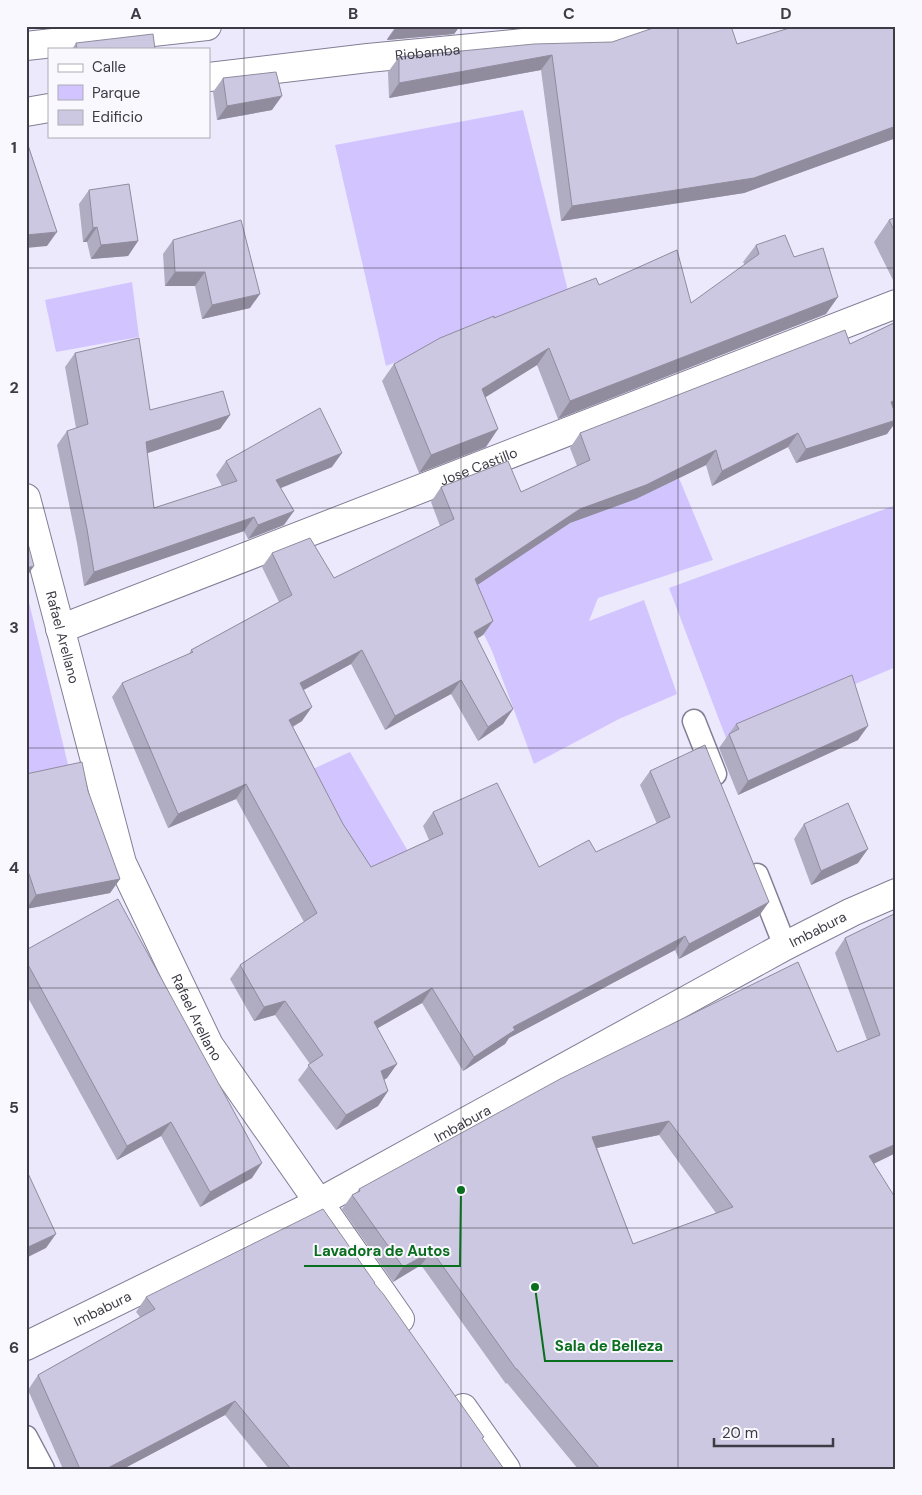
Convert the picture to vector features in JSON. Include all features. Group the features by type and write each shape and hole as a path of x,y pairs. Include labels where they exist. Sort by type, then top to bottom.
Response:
{"street":[{"path":"26,46 207,26"},
{"name":"Riobamba","path":"210,77 368,58 523,43 597,42 645,26"},
{"path":"26,112 48,108"},
{"name":"Jose Castillo","path":"60,628 896,304"},
{"name":"Rafael Arellano","path":"26,498 122,863 209,1045 415,1340"},
{"name":"Imbabura","path":"26,1346 318,1203 786,946 852,912 896,893"},
{"path":"449,1388 506,1469"}],"lane":[{"path":"694,721 723,793"},
{"path":"749,856 786,946"},
{"path":"26,1437 43,1469"}],"green space":[{"path":"523,110 569,295 386,366 335,145"},
{"path":"132,282 139,337 56,352 45,300"},
{"path":"679,478 713,560 598,598 589,621 644,600 677,694 619,719 534,764 492,651 467,600 463,584 570,523 636,499"},
{"path":"896,505 896,667 726,738 669,588"},
{"path":"26,590 71,777 26,784"},
{"path":"350,752 412,858 361,881 300,775"}],"building":[{"path":"659,26 731,26 737,44 796,26 896,26 896,126 754,178 572,206 552,55 399,83 399,57 534,44 612,42"},
{"path":"153,34 155,48 77,48 76,43"},
{"path":"276,72 282,96 227,106 223,78"},
{"path":"26,139 57,232 26,235"},
{"path":"129,184 138,241 101,245 97,227 93,228 89,190"},
{"path":"896,217 896,234 889,220"},
{"path":"241,220 260,294 212,305 205,272 175,272 173,240"},
{"path":"785,235 794,257 823,248 838,297 570,401 549,348 482,389 498,429 431,455 394,364 440,338 494,316 494,318 596,278 599,285 677,250 691,303 759,254 756,245"},
{"path":"896,322 896,400 891,402 896,420 806,449 798,433 722,471 716,450 646,485 580,509 475,579 493,621 474,632 513,709 488,727 461,680 395,716 362,650 300,683 312,707 289,720 343,824 371,867 443,834 433,812 497,783 539,867 589,840 596,852 670,817 650,771 705,745 769,902 689,944 685,936 513,1027 515,1030 474,1057 432,988 374,1022 397,1064 381,1071 388,1091 346,1115 308,1065 323,1055 285,1001 264,1007 240,965 317,913 246,784 178,814 122,683 193,652 191,650 292,595 272,553 310,538 334,578 454,519 441,487 508,461 521,492 590,460 580,433 845,330 850,344"},
{"path":"139,338 150,410 223,391 230,415 146,442 154,508 237,481 226,461 320,408 342,453 276,480 294,511 258,525 254,517 94,572 67,431 88,424 75,353"},
{"path":"26,536 34,566 26,568"},
{"path":"852,675 868,726 748,781 729,734 739,729 736,724"},
{"path":"82,762 88,791 120,879 36,895 26,865 26,774"},
{"path":"848,803 868,849 821,871 804,824"},
{"path":"118,899 262,1163 210,1192 171,1122 127,1146 26,961 26,950"},
{"path":"896,913 896,1144 869,1156 896,1199 896,1469 600,1469 516,1369 432,1251 403,1267 352,1195 360,1191 359,1189 560,1079 798,962 837,1052 880,1035 845,938","holes":["669,1121 733,1207 633,1244 592,1137"]},
{"path":"26,1169 56,1234 26,1248"},
{"path":"323,1209 484,1437 482,1438 504,1469 291,1469 235,1401 106,1469 80,1469 38,1375 155,1309 146,1297"}],"place":[{"name":"Lavadora de Autos","path":"461,1190"},
{"name":"Sala de Belleza","path":"535,1287"}]}
